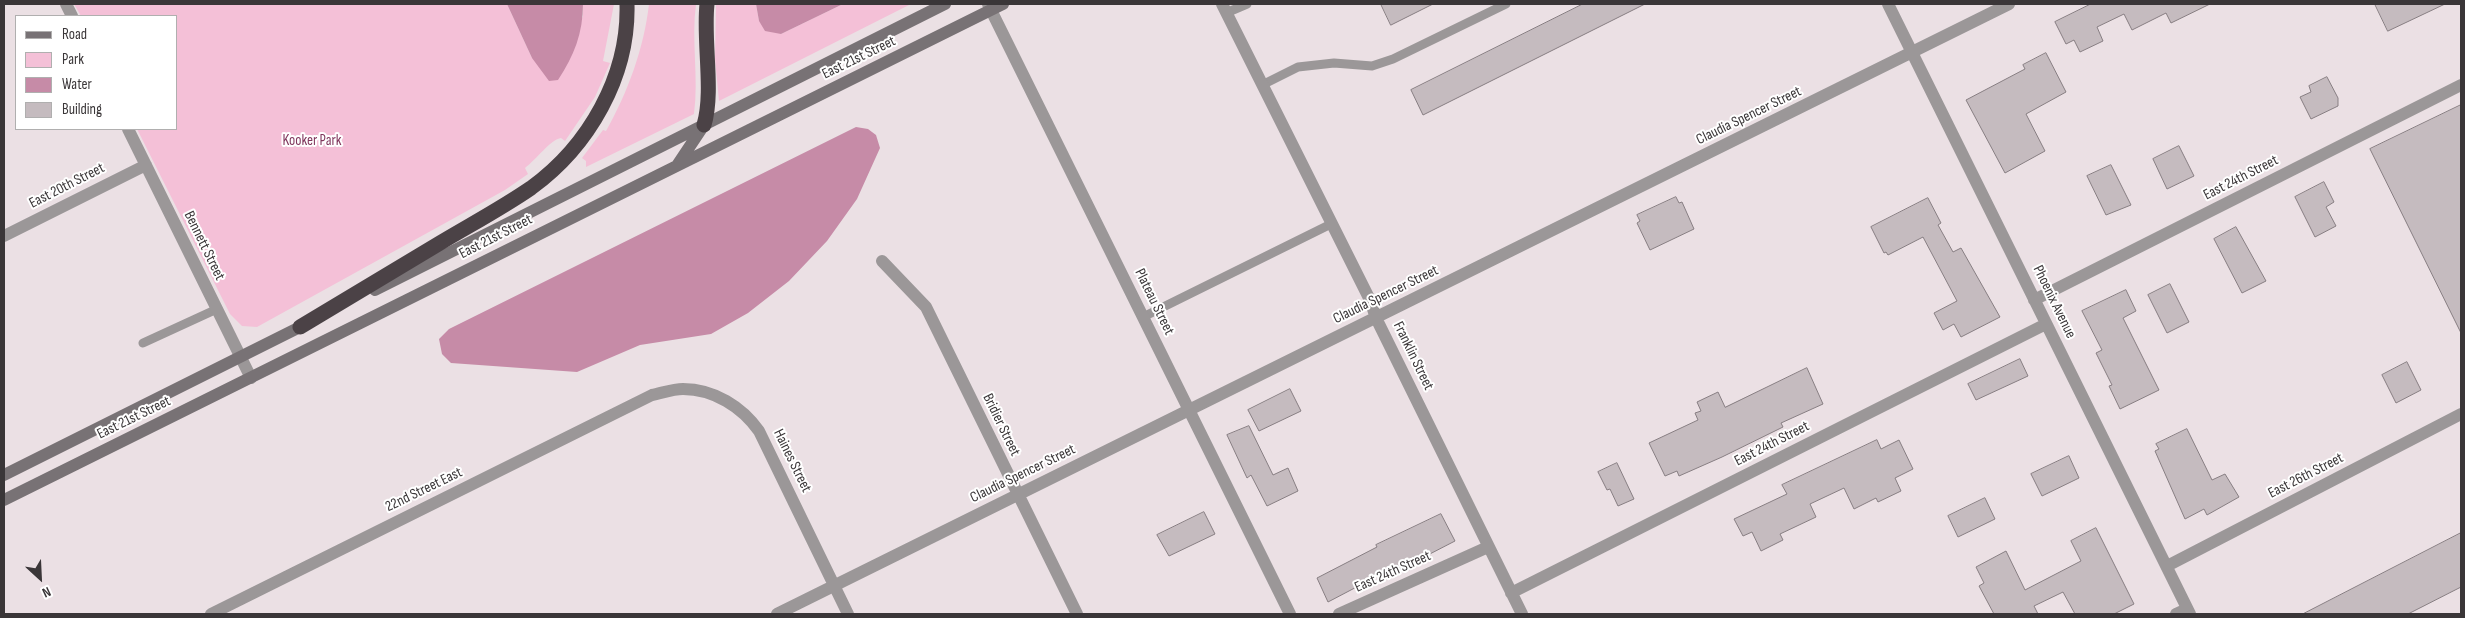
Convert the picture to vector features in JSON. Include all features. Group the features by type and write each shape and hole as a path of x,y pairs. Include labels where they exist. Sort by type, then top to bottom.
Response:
{"highway":[{"path":"627,4 628,25"},
{"path":"300,327 531,188 567,156 599,113 619,70 633,4"},
{"path":"704,125 708,110 704,28 707,4"}],"main road":[{"name":"East 21st Street","path":"4,475 945,4"},
{"name":"East 21st Street","path":"4,500 990,7 1003,4"},
{"path":"678,164 704,125"}],"street":[{"name":"Phoenix Avenue","path":"1888,4 2167,566 2184,612"},
{"name":"Claudia Spencer Street","path":"777,614 2009,4"},
{"name":"Plateau Street","path":"990,7 1290,614"},
{"name":"Franklin Street","path":"1224,8 1370,300 1376,318 1522,614"},
{"name":"East 24th Street","path":"2034,300 2461,85"},
{"name":"Bennett Street","path":"128,130 251,378"},
{"name":"East 20th Street","path":"4,236 146,165"},
{"name":"Bridier Street","path":"882,261 926,307 1017,496 1077,614"},
{"name":"East 24th Street","path":"1511,593 2046,324"},
{"name":"Haines Street","path":"652,395 682,389 706,392 730,403 748,416 759,431 848,614"},
{"name":"22nd Street East","path":"211,614 652,395"},
{"name":"East 26th Street","path":"2167,566 2461,414"},
{"name":"East 24th Street","path":"1339,614 1488,547"}],"lane":[{"path":"1224,8 1247,4"},
{"path":"1262,85 1298,67 1334,63 1372,66 1393,60 1506,4"},
{"path":"1143,317 1332,224"},
{"path":"143,343 217,309"}],"green space":[{"name":"Kooker Park","path":"74,4 507,4 532,58 583,17 583,4 614,4 603,61 610,63 595,97 565,141 561,138 553,142 525,168 528,174 505,190 257,327 242,326 230,314 138,130 178,130 178,15 80,15"},
{"path":"649,4 696,4 694,114 586,167 586,161 582,158 603,130 606,131 628,85 639,53"},
{"path":"716,4 756,4 759,21 781,34 843,4 911,4 719,101 715,59"}],"water":[{"path":"507,4 583,4 583,15 576,44 569,62 558,80 549,81 532,58"},
{"path":"756,4 843,4 781,34 765,31 759,21"},
{"path":"856,127 868,129 876,135 880,148 857,199 827,241 789,281 748,313 711,334 640,345 577,372 451,363 442,354 439,339 449,329"}],"building":[{"path":"1381,4 1433,4 1391,25"},
{"path":"1583,4 1645,4 1423,115 1411,90"},
{"path":"2091,4 2210,4 2171,23 2166,13 2132,30 2124,14 2097,27 2103,41 2080,52 2074,40 2066,44 2055,22"},
{"path":"2375,4 2445,4 2388,31"},
{"path":"2046,53 2066,92 2026,114 2045,151 2005,173 1966,100 2025,69 2023,65"},
{"path":"2327,77 2338,98 2338,106 2311,119 2300,97 2311,92 2309,86"},
{"path":"2461,105 2461,333 2370,149"},
{"path":"2179,146 2194,176 2167,189 2153,159"},
{"path":"2111,165 2131,205 2106,215 2087,176"},
{"path":"2324,182 2334,202 2326,207 2336,226 2315,237 2295,197"},
{"path":"1676,197 1679,203 1682,202 1694,229 1650,250 1637,223 1640,221 1637,215"},
{"path":"1928,198 1941,223 1938,225 1953,252 1961,248 2000,317 1961,337 1954,324 1943,330 1934,313 1957,301 1923,237 1888,255 1886,252 1884,253 1871,227"},
{"path":"2236,227 2266,281 2242,293 2214,239"},
{"path":"2170,284 2189,322 2167,333 2148,295"},
{"path":"2126,290 2136,311 2123,318 2159,390 2120,409 2109,386 2112,385 2096,353 2102,350 2082,311"},
{"path":"2020,359 2028,376 1976,400 1968,384"},
{"path":"2407,362 2421,390 2396,403 2382,375"},
{"path":"1807,368 1823,404 1781,423 1783,427 1722,457 1679,476 1677,471 1665,476 1649,443 1698,420 1695,413 1701,411 1697,402 1718,392 1725,407"},
{"path":"1290,389 1301,411 1259,431 1248,410"},
{"path":"1249,426 1273,475 1288,468 1298,491 1267,506 1251,475 1247,478 1227,435"},
{"path":"2187,429 2212,480 2225,474 2239,497 2207,515 2204,509 2185,519 2155,451 2159,449 2156,444"},
{"path":"1877,440 1881,449 1899,440 1913,469 1895,478 1901,491 1878,502 1876,498 1854,509 1844,488 1810,504 1816,517 1780,534 1783,540 1761,551 1752,532 1743,536 1734,519 1787,494 1782,485"},
{"path":"2069,456 2079,478 2042,496 2031,474"},
{"path":"1617,463 1634,499 1618,506 1610,489 1607,490 1598,472"},
{"path":"1985,498 1995,519 1958,537 1948,516"},
{"path":"1204,512 1215,534 1169,556 1157,535"},
{"path":"1441,514 1455,541 1391,574 1389,570 1328,602 1317,578 1377,547 1376,545"},
{"path":"2096,528 2134,604 2114,614 2075,614 2063,592 2034,606 2038,614 1994,614 1979,586 1984,583 1976,567 2006,551 2025,590 2081,561 2071,541"},
{"path":"2461,533 2461,587 2408,614 2303,614"}]}
